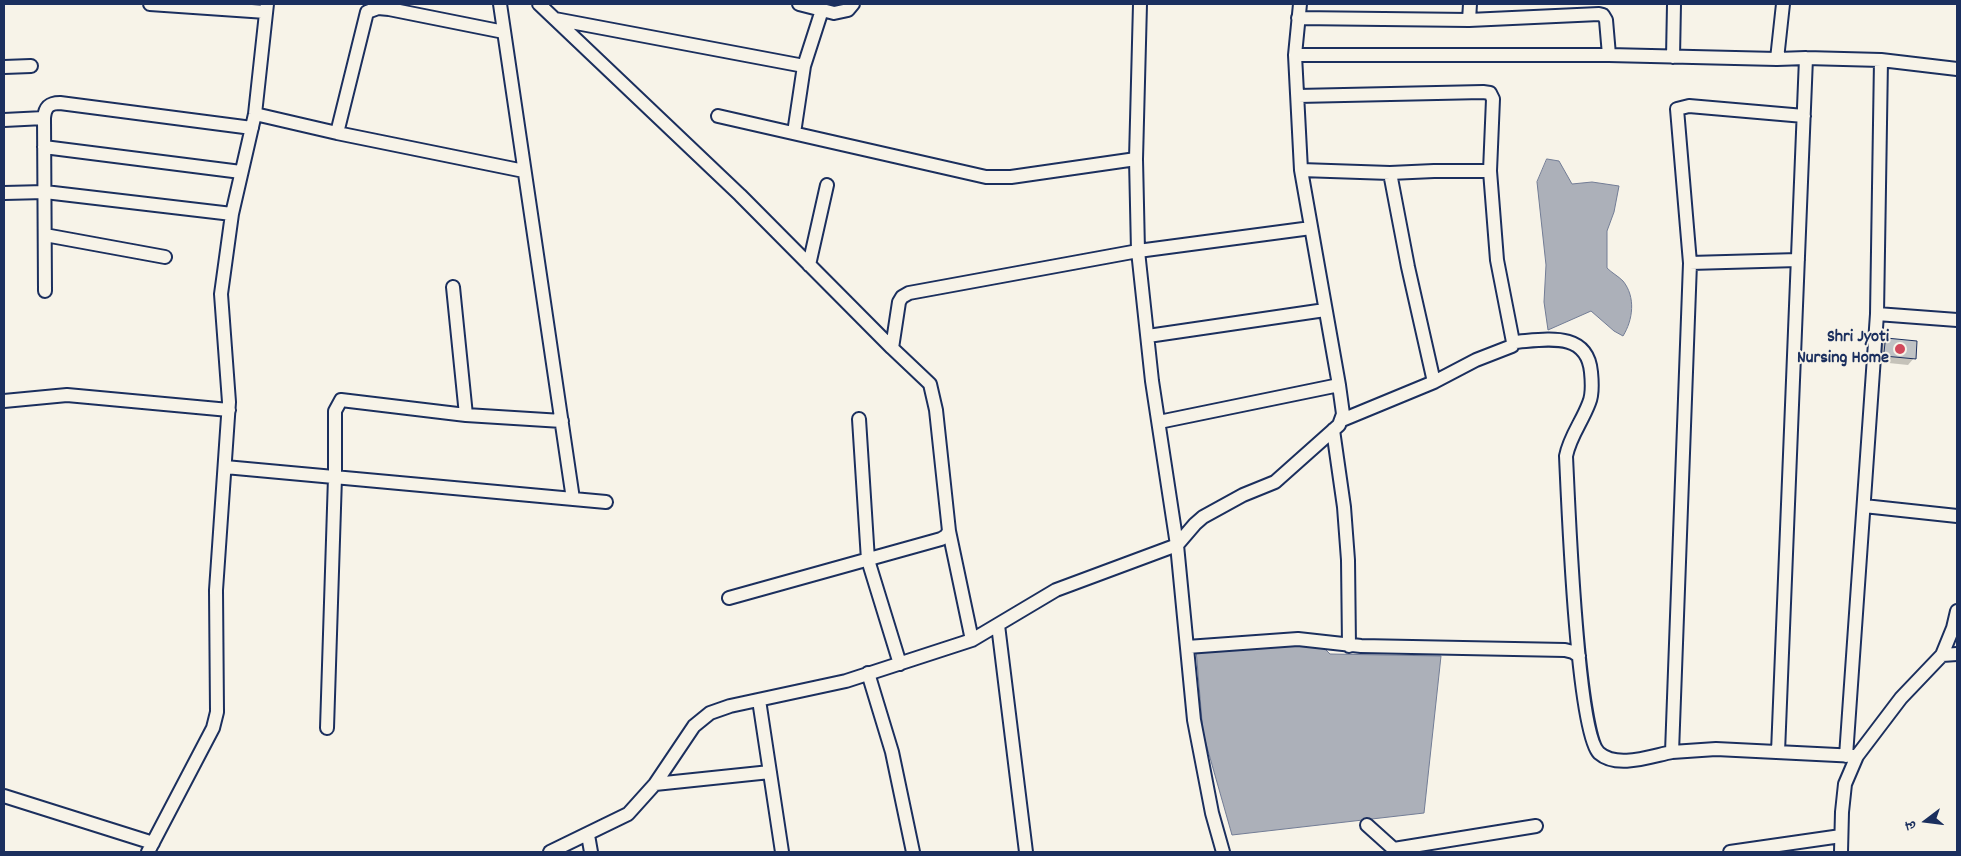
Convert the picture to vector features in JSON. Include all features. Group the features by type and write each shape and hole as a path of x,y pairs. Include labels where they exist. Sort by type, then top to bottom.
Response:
{"street":[{"path":"4,796 151,848 213,728 217,712 216,590 229,410 221,294 232,214 255,114 267,8 150,4"},
{"path":"500,4 573,500"},
{"path":"539,4 740,195 926,380 933,390 949,531 972,640"},
{"path":"800,4 834,13 848,10 853,4"},
{"path":"1140,4 1136,160 1138,250 1159,422 1177,545 1194,720 1212,813 1223,852"},
{"path":"1300,4 1295,55 1301,170 1339,385 1342,420"},
{"path":"1469,20 1470,4"},
{"path":"1674,4 1674,57"},
{"path":"1777,59 1783,4"},
{"path":"337,133 367,12 371,9 389,9 504,32"},
{"path":"794,133 804,66 822,10"},
{"path":"1298,18 1469,20 1603,15 1606,20 1609,55"},
{"path":"555,19 804,66"},
{"path":"1295,55 1609,55 1806,58 1880,60 1957,69"},
{"path":"1778,752 1806,58"},
{"path":"1841,852 1845,784 1852,756 1864,506 1877,314 1880,60"},
{"path":"4,67 31,66"},
{"path":"550,852 628,814 655,784 694,726 710,713 730,706 846,681 972,640 1056,590 1177,545 1195,524 1203,518 1243,496 1275,482 1342,420 1434,382 1476,360 1512,346 1513,342 1496,260 1490,171 1493,99 1490,93 1298,96"},
{"path":"45,291 44,118 45,109 48,106 60,103 252,128"},
{"path":"1672,752 1690,263 1677,109 1689,106 1804,116"},
{"path":"255,114 337,133 524,171"},
{"path":"718,116 986,177 1011,177 1136,160"},
{"path":"4,120 44,118"},
{"path":"44,148 241,172"},
{"path":"1301,170 1390,173 1490,171"},
{"path":"1390,173 1408,267 1434,382"},
{"path":"809,265 827,185"},
{"path":"4,193 45,192 232,214"},
{"path":"892,348 899,302 902,297 909,293 1138,250 1311,228"},
{"path":"45,235 165,257"},
{"path":"1690,263 1798,260"},
{"path":"453,287 466,416"},
{"path":"1148,336 1325,310"},
{"path":"1877,314 1957,320"},
{"path":"1513,342 1572,341 1587,354 1591,366 1590,402 1576,427 1568,445 1566,456 1578,656 1586,716 1593,743 1598,752 1617,761 1672,752 1716,750 1852,756"},
{"path":"1159,422 1339,385"},
{"path":"4,401 66,395 229,410"},
{"path":"327,728 335,477 335,411 341,400 466,416 562,421"},
{"path":"859,419 868,560 900,664"},
{"path":"1333,430 1344,507 1348,560 1349,646"},
{"path":"225,467 606,502"},
{"path":"1864,506 1957,516"},
{"path":"729,598 941,539 949,531"},
{"path":"1852,756 1901,698 1942,655 1953,628 1957,611"},
{"path":"998,625 1026,852"},
{"path":"1187,647 1298,639 1349,646 1565,650 1573,652 1578,656"},
{"path":"1942,655 1957,654"},
{"path":"868,673 892,752 913,852"},
{"path":"759,700 782,852"},
{"path":"655,784 770,772"},
{"path":"1367,825 1395,851 1536,826"},
{"path":"588,835 591,852"},
{"path":"1730,852 1841,836"}],"shaded area":[{"path":"1547,159 1559,161 1572,184 1592,182 1619,186 1614,212 1607,231 1607,268 1623,281 1630,294 1631,316 1623,336 1614,331 1591,311 1548,330 1544,302 1546,265 1537,182"},
{"path":"1319,643 1330,654 1441,656 1424,813 1232,835 1203,733 1196,649"}],"building":[{"path":"1886,338 1917,341 1916,359 1884,356"}],"place":[{"name":"Shri Jyoti Nursing Home","path":"1900,349"}]}
